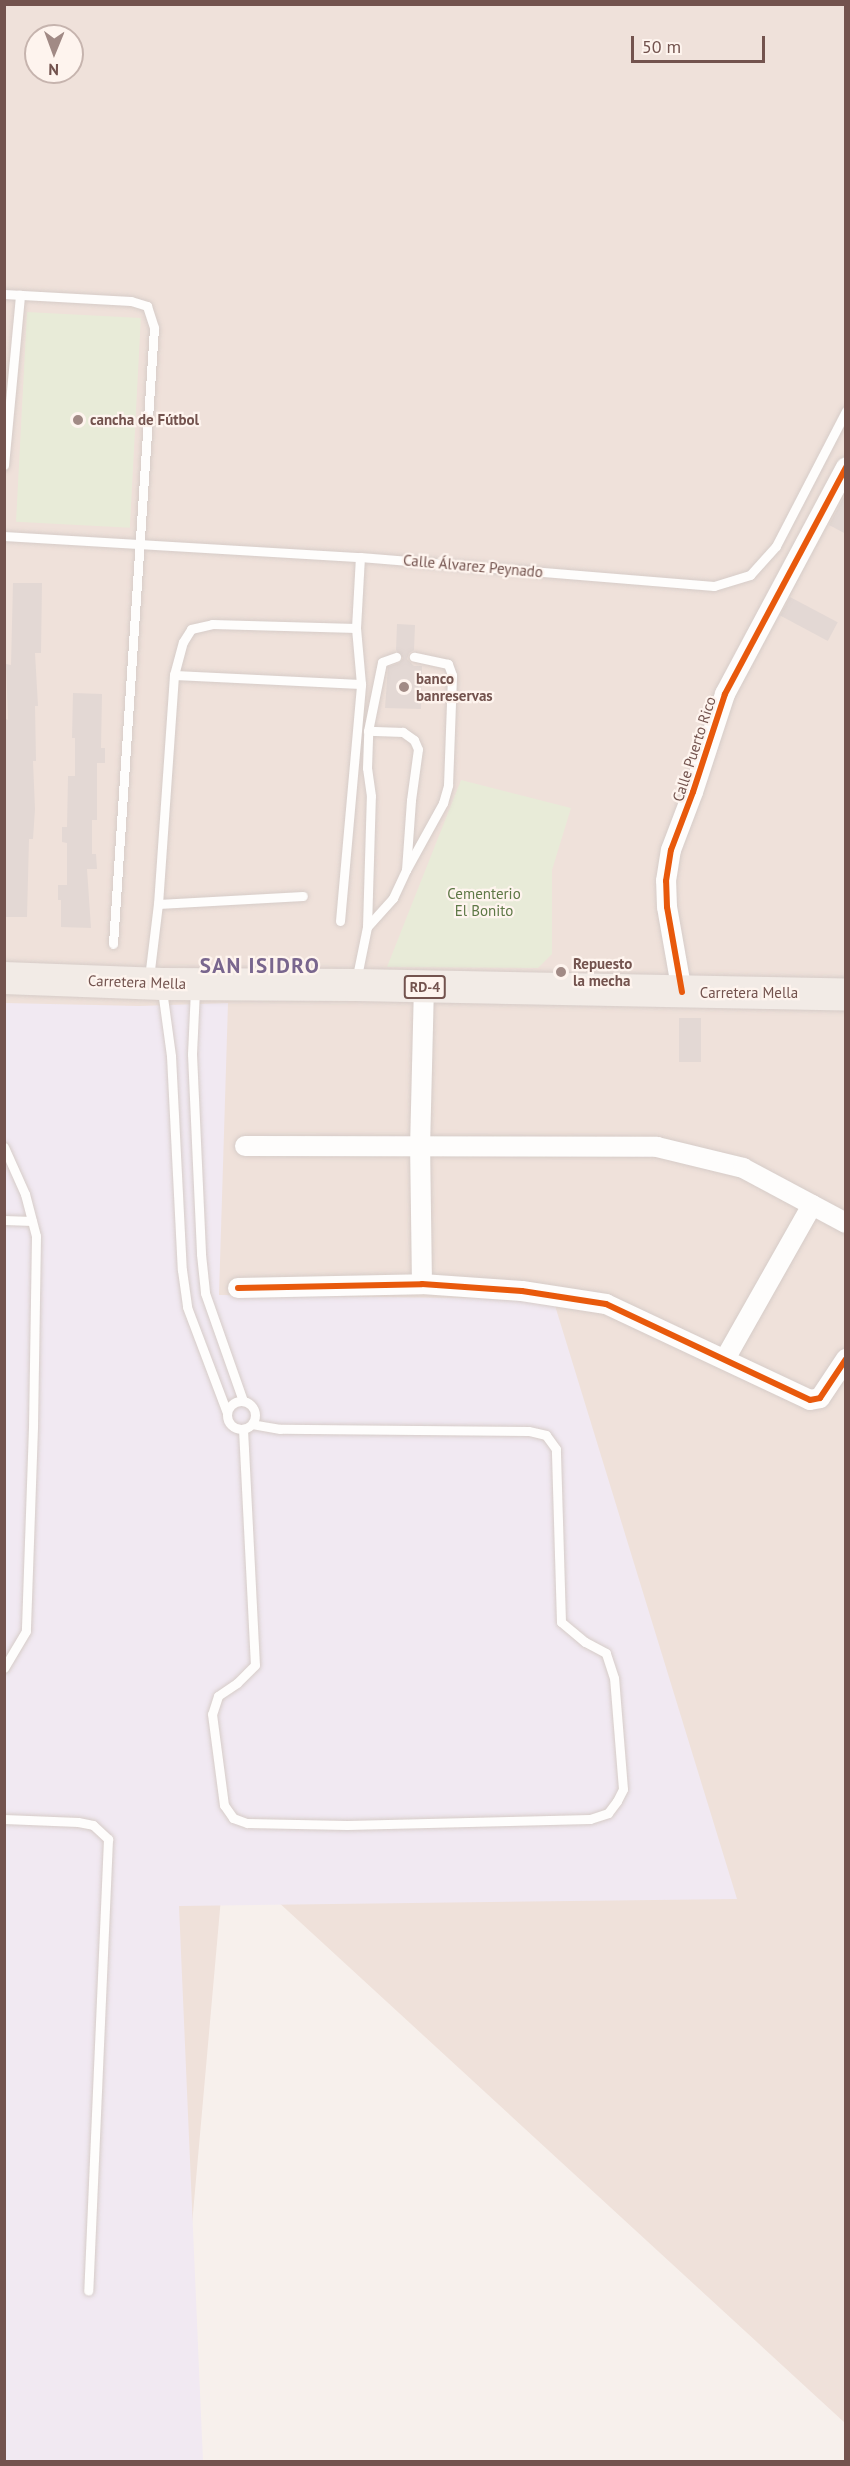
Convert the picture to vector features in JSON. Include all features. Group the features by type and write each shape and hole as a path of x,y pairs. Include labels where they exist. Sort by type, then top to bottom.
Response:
{"main road":[{"name":"Carretera Mella","path":"4,978 155,984 356,985 846,994"}],"street":[{"name":"Calle Puerto Rico","path":"682,992 667,907 666,881 671,850 693,792 725,694 846,467"},
{"path":"422,1284 420,1149 424,987"},
{"path":"245,1146 420,1149 657,1147 742,1168 846,1223"},
{"path":"725,1359 812,1205"},
{"path":"238,1288 422,1284 522,1291 606,1304 810,1400 820,1398 846,1359"}],"lane":[{"path":"4,294 131,302 147,306 154,328 113,944"},
{"path":"4,465 20,296"},
{"name":"Calle Álvarez Peynado","path":"4,536 360,557 714,586 750,574 776,546 846,411"},
{"path":"340,921 361,684 357,628 360,557"},
{"path":"243,1429 255,1665 237,1683 218,1696 212,1714 224,1805 233,1818 247,1823 347,1825 590,1819 608,1813 623,1789 614,1678 606,1653 585,1642 561,1622 556,1449 546,1435 528,1431 280,1429 253,1424 243,1429 232,1426 187,1307 182,1270 171,1056 155,984 158,904 174,675 183,642 191,629 212,624 357,628"},
{"path":"356,985 367,927 371,796 367,768 368,730 382,662 396,657"},
{"path":"367,927 393,898 442,803 448,785 452,675 448,664 414,657"},
{"path":"174,675 361,684"},
{"path":"368,730 403,732 414,740 418,749 411,800 406,870"},
{"path":"158,904 303,896"},
{"path":"195,984 192,1054 202,1264 206,1293 243,1401 255,1410 253,1424"},
{"path":"4,1147 25,1194 36,1236 33,1426 26,1631 4,1668"},
{"path":"4,1220 32,1221"},
{"path":"227,1413 236,1401 243,1401"},
{"path":"4,1819 78,1822 93,1825 108,1839 88,2291"}],"shaded area":[{"path":"5,5 845,5 845,2423 225,1853 171,2461 5,2462"},
{"path":"5,1003 139,1006 228,1003 219,1295 553,1299 737,1899 179,1906 203,2461 5,2462"}],"green space":[{"name":"cancha de Fútbol","path":"27,312 141,318 130,528 16,522"},
{"name":"Cementerio El Bonito","path":"461,780 571,808 552,870 552,954 538,968 387,967"}],"building":[{"path":"846,493 846,534 829,525"},
{"path":"13,583 42,583 41,653 35,653 38,706 35,706 36,761 33,761 35,809 33,839 29,839 27,917 4,917 4,771 6,719 8,720 6,664 11,665"},
{"path":"790,597 838,622 828,641 780,616"},
{"name":"banco banreservas","path":"397,624 415,625 414,650 409,653 407,659 414,666 422,666 421,709 385,708 388,667 399,663 403,658 396,650"},
{"path":"73,693 102,694 101,748 105,748 105,763 97,763 97,820 92,820 92,854 96,854 97,869 87,869 91,928 61,927 61,900 58,900 58,885 67,885 67,843 62,842 62,827 67,827 68,776 75,776 75,738 72,738"},
{"path":"679,1018 701,1018 701,1062 679,1062"}],"cycle path":[{"path":"682,992 667,907 666,881 671,850 693,792 725,694 846,467"},
{"path":"238,1288 422,1284 522,1291 606,1304 810,1400 820,1398 846,1359"}],"place":[{"name":"cancha de Fútbol","path":"78,420"},
{"name":"banco banreservas","path":"404,687"},
{"name":"Repuesto la mecha","path":"561,972"}],"district":[{"name":"SAN ISIDRO","path":"260,966"}]}
